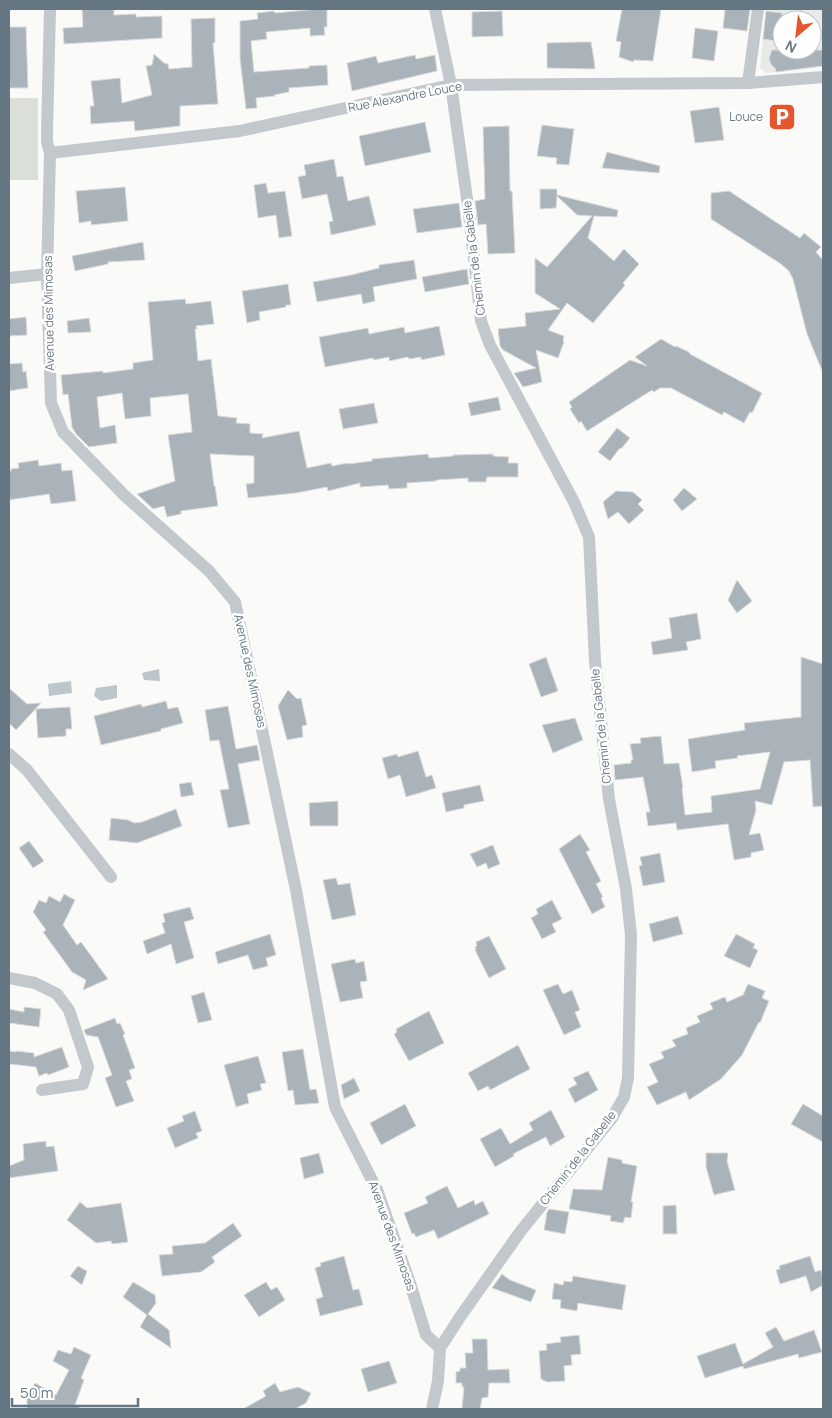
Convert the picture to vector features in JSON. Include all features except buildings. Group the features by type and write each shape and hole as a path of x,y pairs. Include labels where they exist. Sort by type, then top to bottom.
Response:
{"street":[{"name":"Avenue des Mimosas","path":"50,9 47,132 50,153 47,274 51,403 63,432 124,495 209,571 236,602 296,890 335,1107 377,1190 426,1335 440,1348"},
{"name":"Chemin de la Gabelle","path":"432,1409 438,1381 440,1348 520,1232 612,1118 624,1097 628,1078 631,935 626,889 609,799 595,661 589,537 574,502 490,345 481,322 468,206 451,85 435,9"},
{"path":"748,83 758,9"},
{"name":"Rue Alexandre Louce","path":"50,153 240,131 451,85 748,83 823,77"},
{"path":"9,278 47,274"},
{"path":"9,754 27,770 111,876"},
{"path":"9,978 34,983 57,994 69,1010 88,1067 82,1084 42,1090"}],"shaded area":[{"path":"766,9 823,9 823,66 766,73 760,68"},
{"path":"9,98 38,98 38,180 9,180"},
{"path":"159,669 160,681 144,680 142,673"},
{"path":"71,681 72,693 49,696 48,684"},
{"path":"117,685 117,698 101,701 94,696 96,688"}],"place":[{"name":"Louce","path":"782,117"}]}
